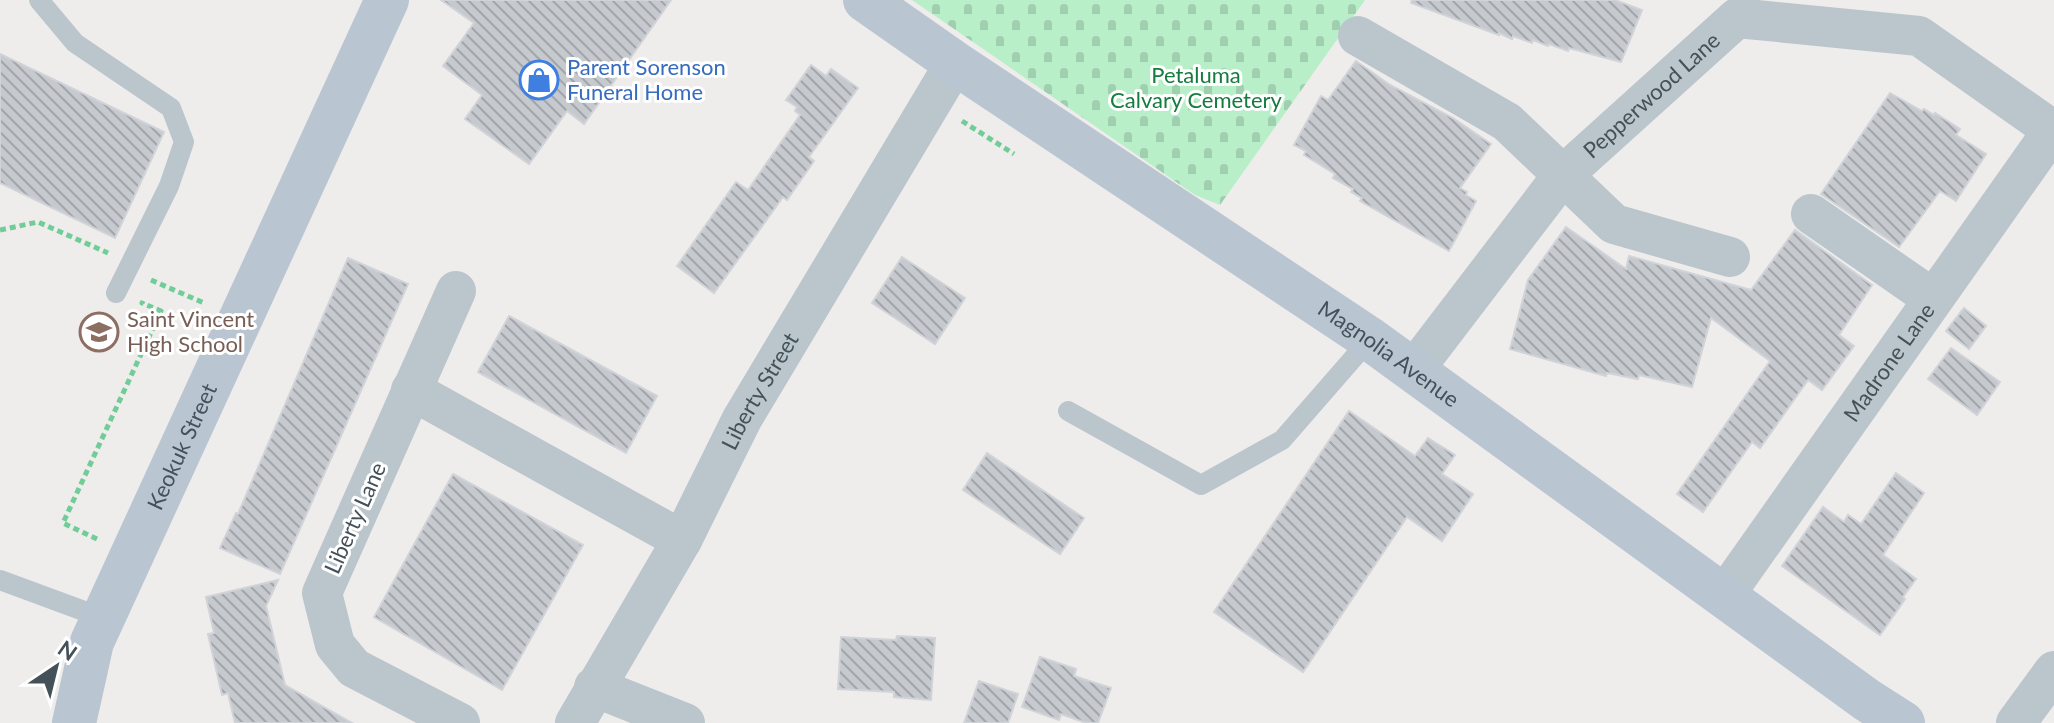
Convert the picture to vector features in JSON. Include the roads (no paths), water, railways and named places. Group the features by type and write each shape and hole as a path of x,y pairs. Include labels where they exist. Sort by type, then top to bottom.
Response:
{"street":[{"name":"Keokuk Street","path":"74,723 92,642 387,0"},
{"name":"Magnolia Avenue","path":"865,0 1370,339 1724,596 1876,714"},
{"name":"Pepperwood Lane","path":"1413,371 1562,176 1733,9 1919,36 2054,131"},
{"path":"1358,36 1507,122 1614,224 1730,257"},
{"name":"Liberty Street","path":"575,723 682,540 742,419 955,63"},
{"name":"Madrone Lane","path":"1724,596 1932,298 2054,131"},
{"path":"1811,214 1932,298"},
{"name":"Liberty Lane","path":"456,291 322,593 335,645 354,668 460,723"},
{"path":"411,390 682,540"},
{"path":"2016,723 2054,671"},
{"path":"594,687 685,723"}],"lane":[{"path":"39,0 75,43 171,108 184,142 169,186 116,293"},
{"path":"1068,411 1201,485 1282,440 1370,339"},
{"path":"0,580 103,618"}],"place":[{"name":"Parent Sorenson Funeral Home","path":"539,80"},
{"name":"Saint Vincent High School","path":"99,332"}],"park label":[{"name":"Petaluma Calvary Cemetery","path":"1196,88"}]}
